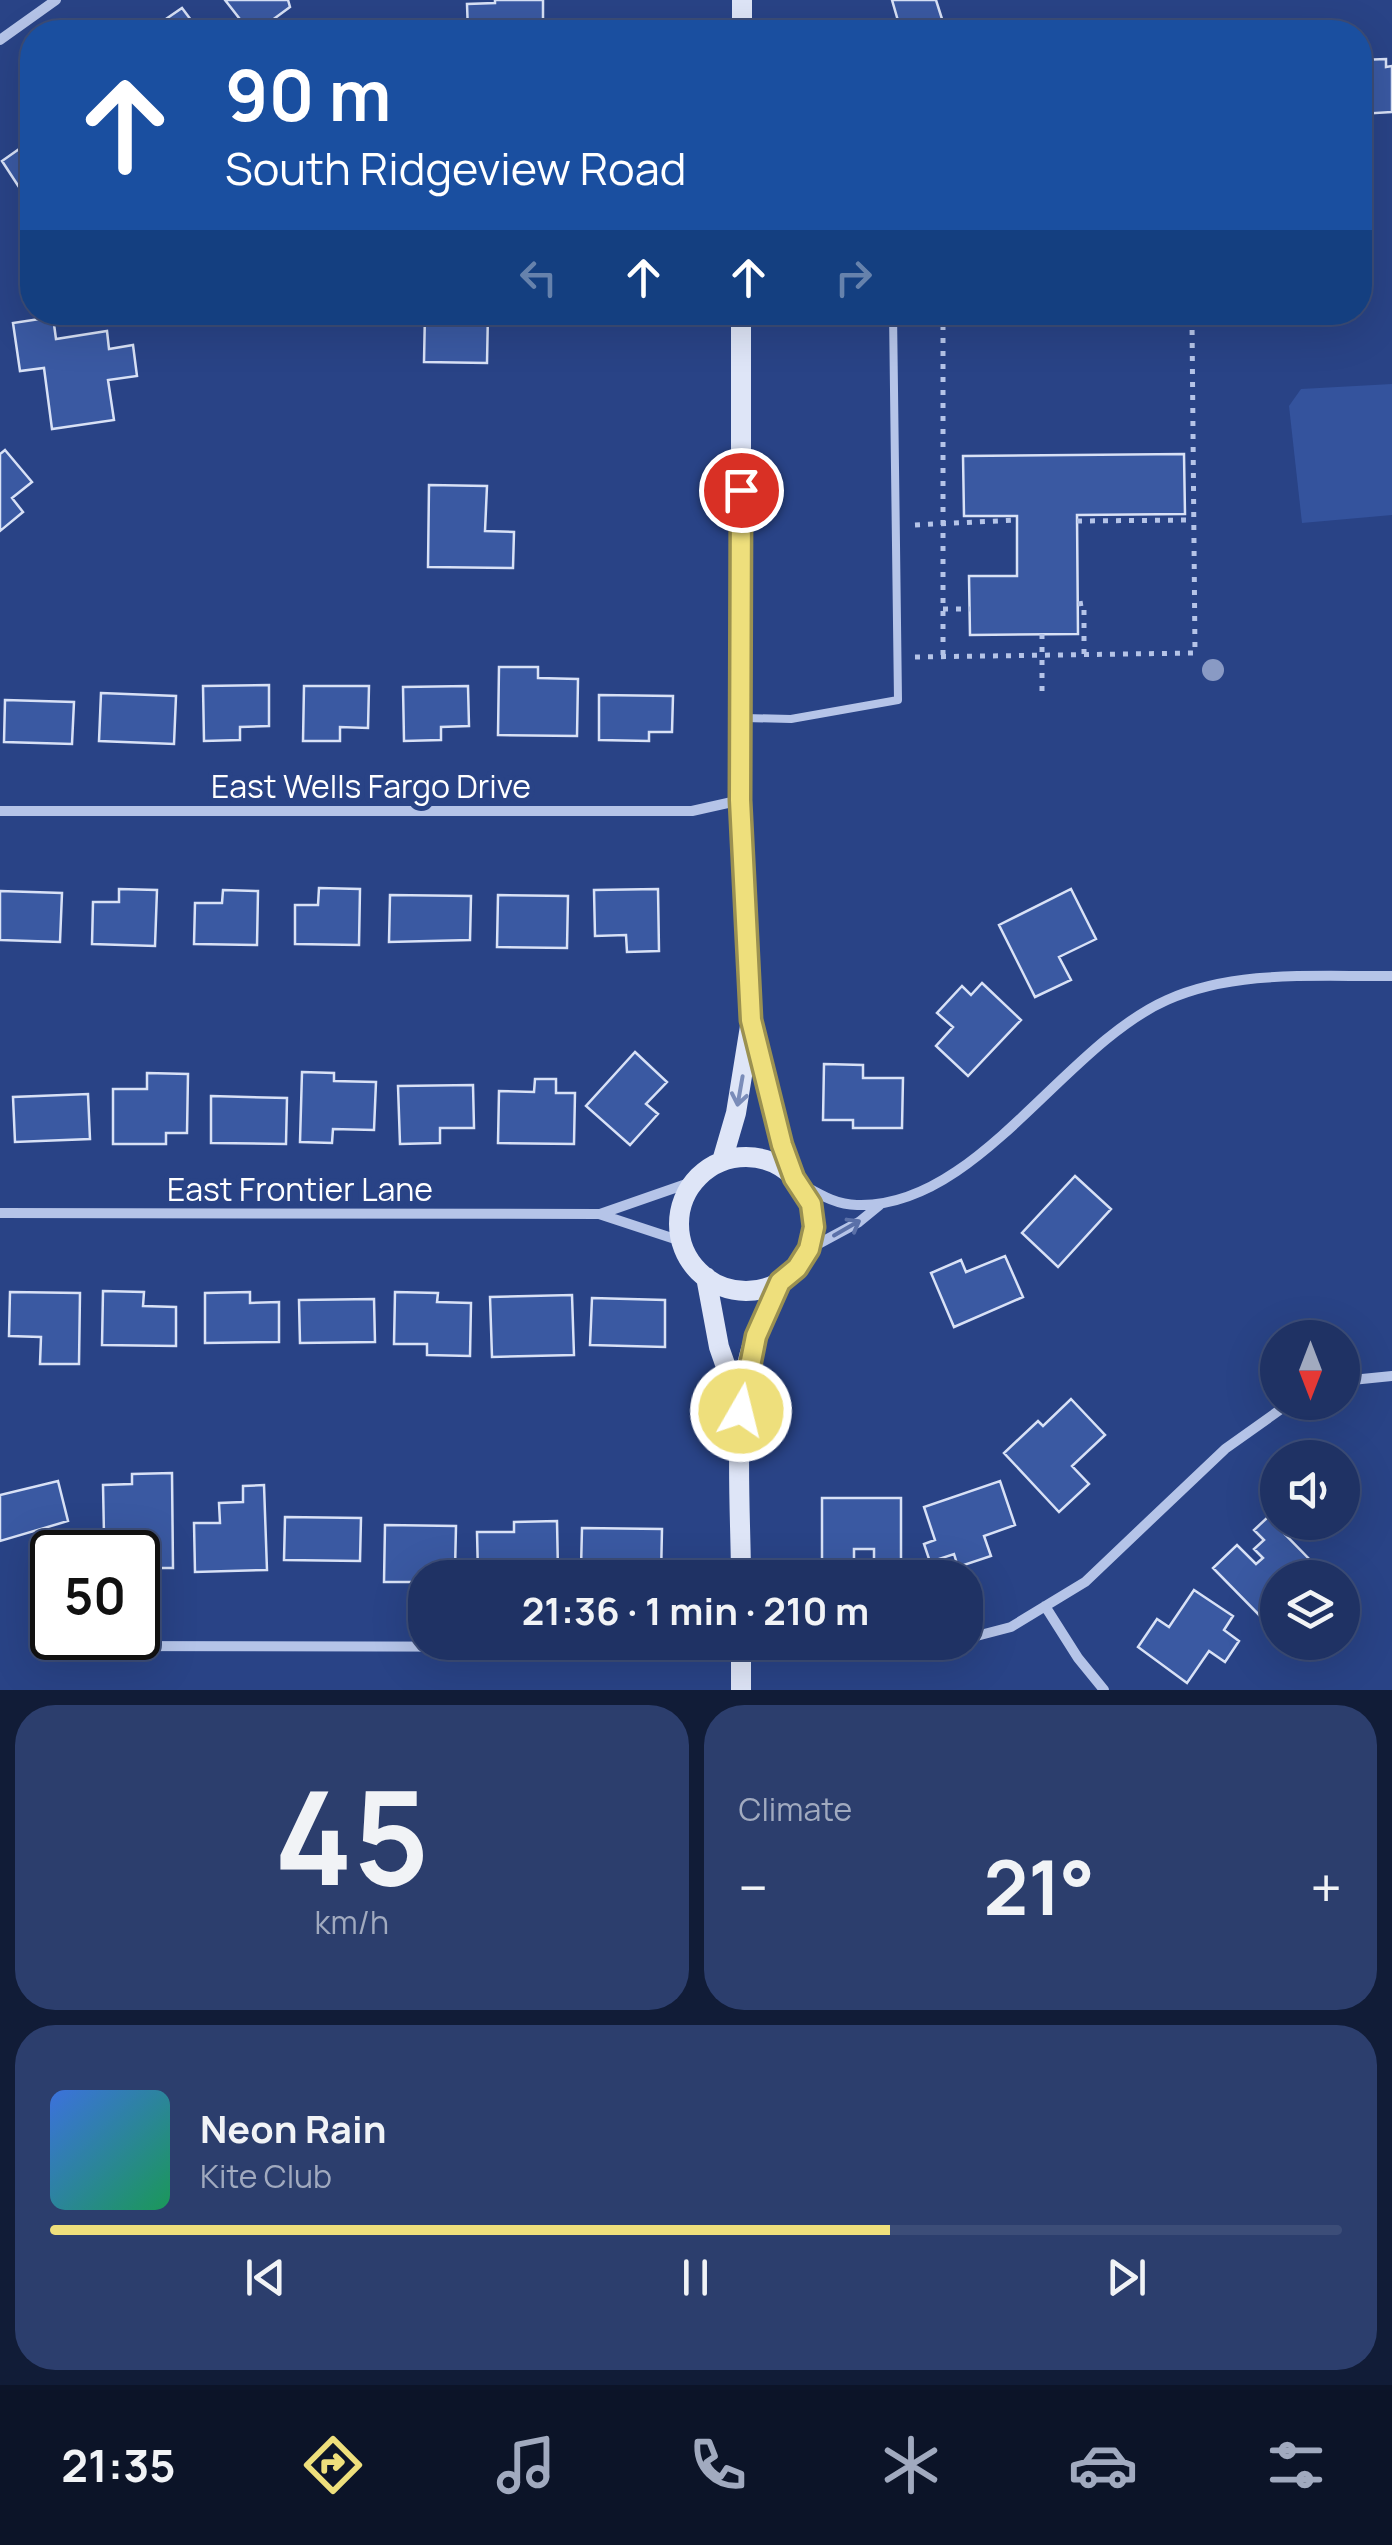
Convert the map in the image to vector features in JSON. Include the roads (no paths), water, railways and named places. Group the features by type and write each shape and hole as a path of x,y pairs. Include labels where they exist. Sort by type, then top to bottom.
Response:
{"main road":[{"path":"741,325 740,800 751,1020 782,1145 811,1204 814,1227 809,1249 797,1268 780,1282 759,1290 736,1290 697,1270 681,1241 680,1208 692,1182 722,1161 744,1156 785,1169 798,1181"},
{"path":"722,1161 736,1113 751,1020"},
{"path":"706,1277 719,1347 741,1411"},
{"path":"741,1560 741,1411 751,1349 780,1282"},
{"path":"741,1660 741,1690"}],"street":[{"path":"28,20 56,0"},
{"name":"East Wells Fargo Drive","path":"0,811 692,811 740,800"},
{"path":"798,1181 832,1200 856,1206 882,1203 938,1182 980,1154 1122,1024 1191,991 1245,979 1392,976"},
{"path":"600,1214 692,1182"},
{"path":"809,1249 859,1222 882,1203"},
{"name":"East Frontier Lane","path":"0,1213 600,1214"},
{"path":"600,1214 681,1241"},
{"path":"1360,1379 1392,1376"},
{"path":"983,1634 1011,1627 1085,1582 1224,1448 1261,1420"},
{"path":"1044,1606 1104,1690"},
{"path":"160,1646 408,1645"}],"lane":[{"path":"740,718 790,719 898,700 894,325"}]}
